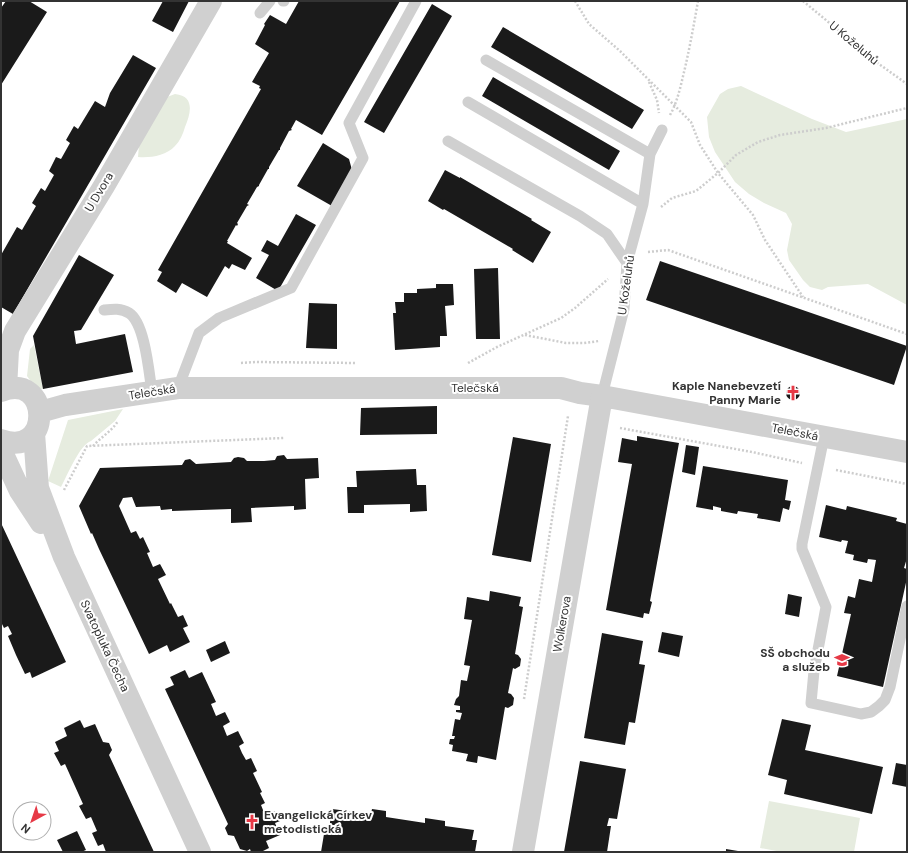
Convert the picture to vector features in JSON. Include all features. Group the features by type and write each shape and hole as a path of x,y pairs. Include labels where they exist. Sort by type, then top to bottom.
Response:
{"street":[{"name":"U Dvora","path":"3,390 8,350 16,331 104,186 211,1"},
{"path":"1,440 14,442 21,441 34,433 39,424 40,412 34,398 28,393 14,388 3,390"},
{"name":"Telečská","path":"40,412 64,405 178,388 561,388 580,393 907,452"},
{"name":"Wolkerova","path":"523,852 602,396"},
{"name":"Svatopluka Čecha","path":"34,433 38,488 64,557 200,852"},
{"path":"1,450 20,491 64,557"}],"lane":[{"path":"260,13 270,1"},
{"path":"178,388 199,333 219,318 291,288 363,158 349,123 416,1"},
{"path":"486,60 650,154"},
{"path":"468,102 643,204"},
{"name":"U Koželuhů","path":"602,396 624,309 627,263 643,204 650,154 662,130"},
{"path":"448,141 580,216 607,234 627,263"},
{"path":"104,310 116,309 128,312 135,319 146,347 152,392"},
{"path":"824,437 802,544 802,549 826,607 814,671 811,703 861,714 871,712 885,700 890,686 907,606"}],"path":[{"path":"575,1 589,24 620,50 691,122 700,145 718,173 753,216 764,240 803,298"},
{"path":"662,130 676,106 692,38 698,1"},
{"name":"U Koželuhů","path":"803,1 879,64 907,84"},
{"path":"648,80 657,100 662,130"},
{"path":"638,225 672,198 696,191 718,173 736,155 758,142 780,135 826,128 907,108"},
{"path":"462,366 561,318 575,308 627,263 640,255 654,251 668,250 907,334"},
{"path":"524,335 566,343 584,343 616,337"},
{"path":"523,704 568,416"},
{"path":"620,428 752,452 907,484"},
{"path":"63,491 87,446 284,438"}],"shaded area":[{"path":"741,86 812,119 846,132 907,119 907,305 868,284 828,287 822,290 810,287 803,280 789,260 787,250 792,224 786,213 749,194 735,182 715,152 709,137 707,117 720,94 728,89"},
{"path":"175,94 186,98 190,106 189,116 180,140 171,149 163,154 153,157 138,157 139,145 167,97"},
{"path":"34,345 43,389 36,389 27,376 30,349"},
{"path":"123,409 115,421 87,443 78,454 61,487 48,481 68,420"},
{"path":"769,801 860,818 854,852 782,852 760,848"}],"building":[{"path":"6,1 29,1 47,12 1,85 1,8"},
{"path":"163,1 189,1 173,32 152,21"},
{"path":"299,1 400,1 322,135 296,120 291,129 292,130 289,131 280,150 247,204 249,205 227,241 227,243 252,258 245,270 232,264 229,269 225,266 207,297 182,283 176,293 157,281 162,272 158,270 261,89 259,88 260,86 252,82 269,53 255,44 265,25 264,24 270,15 286,24"},
{"path":"432,4 452,16 384,133 364,122"},
{"path":"503,27 644,110 632,129 491,47"},
{"path":"133,55 156,68 13,314 1,307 1,255 17,227 22,230 36,206 32,203 41,188 45,191 54,175 49,171 56,157 61,159 70,143 66,140 74,126 78,129 95,101 105,107 110,93"},
{"path":"493,77 620,151 609,170 482,96"},
{"path":"323,143 349,159 352,170 332,206 297,186"},
{"path":"445,170 460,177 532,219 531,220 551,232 533,263 512,250 513,249 428,201"},
{"path":"296,214 316,225 278,291 256,278 269,255 261,251 267,240 278,246"},
{"path":"79,255 114,275 81,330 74,331 76,344 125,334 133,372 43,389 33,336"},
{"path":"660,261 907,346 894,385 646,300"},
{"path":"498,268 500,339 476,339 474,269"},
{"path":"436,284 453,284 454,305 445,306 447,336 440,336 440,347 395,350 393,313 396,313 395,302 404,302 404,293 417,293 417,289 436,288"},
{"path":"309,303 337,304 337,349 306,348"},
{"name":"Kaple Nanebevzetí Panny Marie","path":"790,386 796,386 800,390 800,396 796,400 790,400 786,396 786,390"},
{"path":"437,406 437,434 360,435 361,408"},
{"path":"637,436 679,443 650,601 652,602 649,614 644,613 643,618 606,610 632,464 618,462 622,438 637,441"},
{"path":"513,437 551,444 531,562 492,555"},
{"path":"686,445 699,447 695,475 682,472"},
{"path":"284,455 287,459 318,458 319,478 305,479 306,509 294,510 294,506 251,508 252,522 231,523 231,509 161,510 160,506 136,507 132,497 123,498 119,506 131,533 136,531 140,539 143,537 150,552 147,553 153,567 160,564 166,575 158,579 178,617 183,615 188,626 183,628 190,642 170,652 167,645 149,654 79,506 100,468 182,465 185,460 190,459 196,464 231,462 234,458 238,457 244,458 247,461 264,461 275,460 277,456"},
{"path":"703,466 788,480 785,500 791,501 789,510 783,508 780,522 757,518 758,514 738,511 737,514 721,511 721,508 713,506 713,510 696,507"},
{"path":"416,469 417,485 426,485 427,511 410,512 410,504 364,505 364,513 348,513 347,487 357,487 356,471"},
{"path":"826,505 846,510 847,506 897,518 896,521 907,524 907,558 904,568 907,569 907,578 883,687 837,676 851,614 844,613 848,596 855,598 859,579 872,582 876,560 868,559 867,563 853,560 854,555 845,553 848,541 842,540 841,542 819,537"},
{"path":"1,523 66,662 32,678 30,672 25,674 16,655 8,636 12,634 8,626 4,628 1,622"},
{"path":"490,591 521,597 519,606 523,607 515,654 521,659 520,666 515,669 513,668 508,693 514,698 513,705 508,708 505,707 496,760 478,756 477,763 466,761 468,754 452,751 453,745 449,744 450,739 454,739 455,736 452,736 455,719 460,720 462,713 456,712 456,710 460,710 460,706 454,705 459,696 461,680 467,681 470,666 464,665 472,620 464,619 467,597 489,601"},
{"path":"788,594 802,597 799,617 785,614"},
{"path":"662,632 683,636 679,657 658,652"},
{"path":"602,633 643,641 639,664 645,665 635,723 629,722 625,745 584,738"},
{"path":"225,641 230,653 211,662 206,650"},
{"path":"185,670 189,678 202,672 216,702 211,704 216,716 225,712 230,722 223,726 227,736 238,731 244,743 239,746 242,753 246,760 251,758 257,771 253,773 262,792 260,793 265,803 261,805 265,815 275,811 280,821 275,823 280,835 266,841 269,848 261,852 251,852 250,849 247,851 240,849 234,836 228,835 225,828 228,824 165,689 174,685 170,677"},
{"path":"782,719 811,725 805,750 883,767 872,814 784,794 787,780 768,775"},
{"path":"80,720 84,728 95,724 103,742 109,743 112,750 109,755 154,852 106,852 103,844 98,846 92,833 97,831 91,817 86,819 79,806 83,804 65,764 61,766 54,753 59,751 55,742 67,736 64,728"},
{"path":"580,761 626,769 617,819 609,818 607,826 611,826 607,852 564,852"},
{"path":"896,763 907,765 907,787 892,784"},
{"path":"332,809 371,814 372,809 386,811 386,817 425,823 425,818 445,821 445,826 474,830 472,840 477,840 475,852 321,852 325,828 329,829"},
{"path":"77,831 86,850 81,852 63,852 57,840"},
{"path":"726,849 738,851 738,852 726,852"}],"place":[{"name":"Kaple Nanebevzetí Panny Marie","path":"793,393"},
{"name":"SŠ obchodu a služeb","path":"842,660"},
{"name":"Evangelická církev metodistická","path":"252,822"}]}
